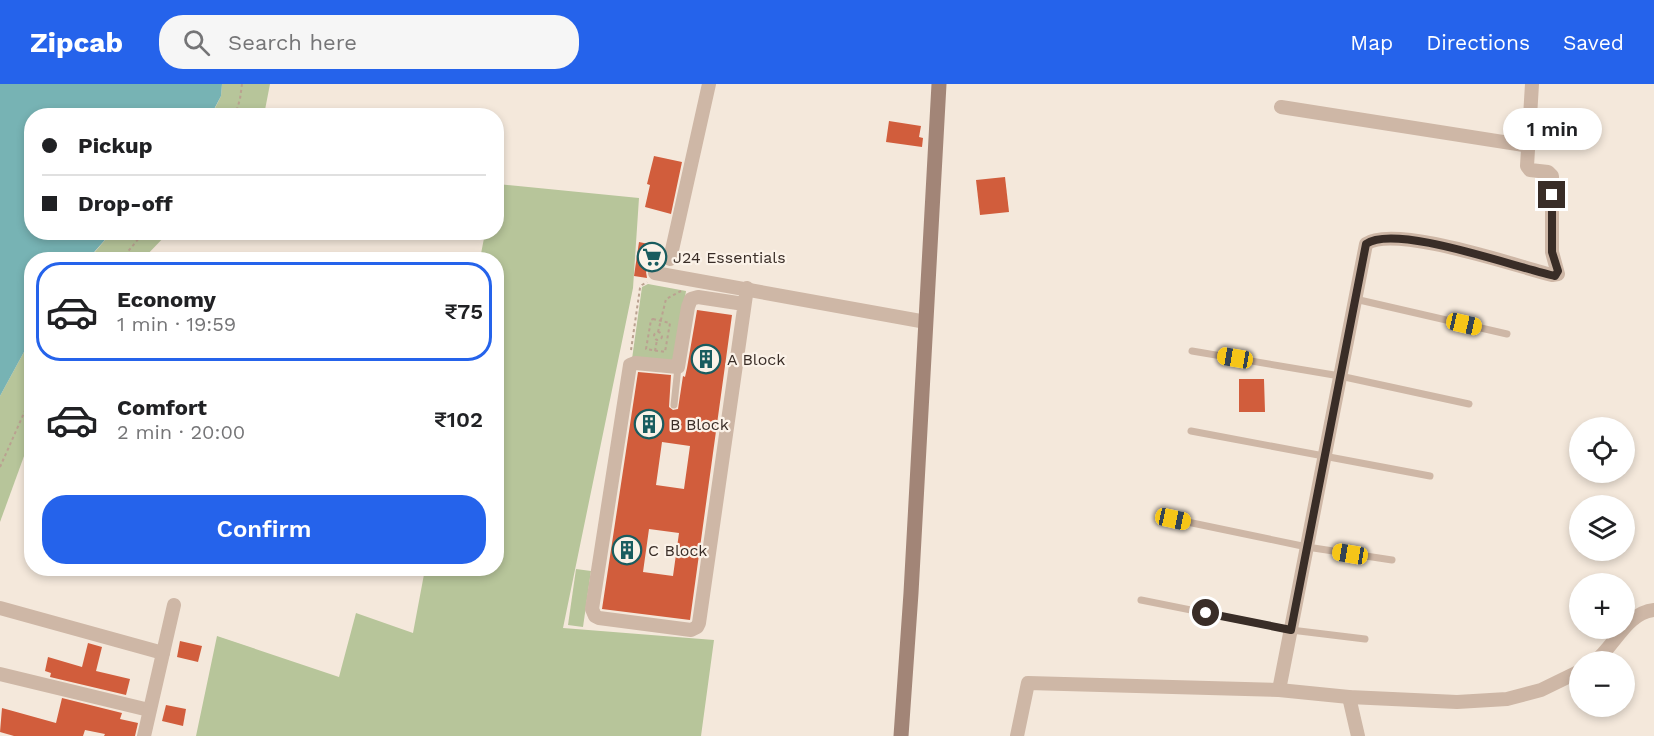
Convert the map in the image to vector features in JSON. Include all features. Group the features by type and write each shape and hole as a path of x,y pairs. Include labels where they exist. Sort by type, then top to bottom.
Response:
{"street":[{"path":"670,259 709,84"},
{"path":"901,736 939,84"},
{"path":"1279,690 1366,244 1381,238 1431,243 1557,275 1558,271 1552,252 1552,176 1548,172 1528,168 1532,84"},
{"path":"1281,107 1529,146"},
{"path":"651,278 730,285 926,322"},
{"path":"727,302 730,285"},
{"path":"744,304 698,297 691,299 678,367 634,363 630,365 592,609 595,616 599,618 650,620 691,630 699,623 747,288"},
{"path":"144,736 174,605"},
{"path":"0,608 163,653"},
{"path":"1607,651 1632,620 1646,611 1654,610"},
{"path":"0,674 149,711"},
{"path":"1017,736 1028,683 1279,690 1349,697 1457,702 1507,699 1541,690 1569,677"},
{"path":"1349,697 1358,736"}],"lane":[{"path":"1355,299 1507,334"},
{"path":"1192,351 1340,376 1469,404"},
{"path":"674,405 678,367"},
{"path":"1191,431 1430,476"},
{"path":"1173,519 1307,547 1392,560"},
{"path":"1142,600 1291,630 1365,639"}],"path":[{"path":"237,108 242,84"},
{"path":"128,252 137,240"},
{"path":"629,359 640,288 651,278"},
{"path":"655,351 657,340 660,340 662,336 658,332 666,299 672,294 681,292 681,288 690,289 698,297"},
{"path":"651,320 670,324 665,351 655,351 646,348 651,320"},
{"path":"0,466 24,412"}],"green space":[{"path":"222,84 270,84 265,108 215,108 221,96"},
{"path":"504,185 639,198 633,288 563,628 714,640 701,736 196,736 217,636 339,677 356,613 413,633 424,576 504,576 504,252 481,252 484,240 504,240"},
{"path":"105,240 161,240 150,252 95,252"},
{"path":"648,284 686,291 676,356 670,362 632,359 642,287"},
{"path":"24,352 24,456 0,522 0,396"},
{"path":"576,569 591,571 583,627 568,625"}],"water":[{"path":"0,84 222,84 221,96 215,108 24,108 24,240 105,240 94,252 24,252 24,352 0,396"}],"building":[{"path":"889,121 921,126 919,137 923,138 922,147 886,142"},
{"path":"654,156 682,162 671,214 645,207 650,185 647,184"},
{"path":"1005,177 1009,212 980,215 976,180"},
{"path":"639,242 663,247 660,262 649,260 647,278 634,276"},
{"path":"697,310 732,315 690,620 602,609 638,372 671,375 669,407 673,410 678,409","holes":["662,442 690,446 684,489 656,485","649,529 679,533 673,576 643,572"]},
{"path":"1239,379 1264,379 1265,412 1239,412"},
{"path":"180,641 202,646 198,662 177,657"},
{"path":"88,643 102,647 96,671 130,679 126,695 50,677 51,673 45,671 48,657 82,667"},
{"path":"62,698 122,713 120,719 138,723 135,736 104,736 105,734 85,730 83,736 14,736 0,732 2,708 56,723"},
{"path":"166,705 186,709 183,726 162,721"}],"place":[{"name":"J24 Essentials","path":"652,257"},
{"name":"A Block","path":"706,359"},
{"name":"B Block","path":"649,424"},
{"name":"C Block","path":"627,550"}],"route":[{"path":"1206,613 1291,630 1366,244 1381,238 1431,243 1555,276 1558,271 1552,252 1552,195"}]}
